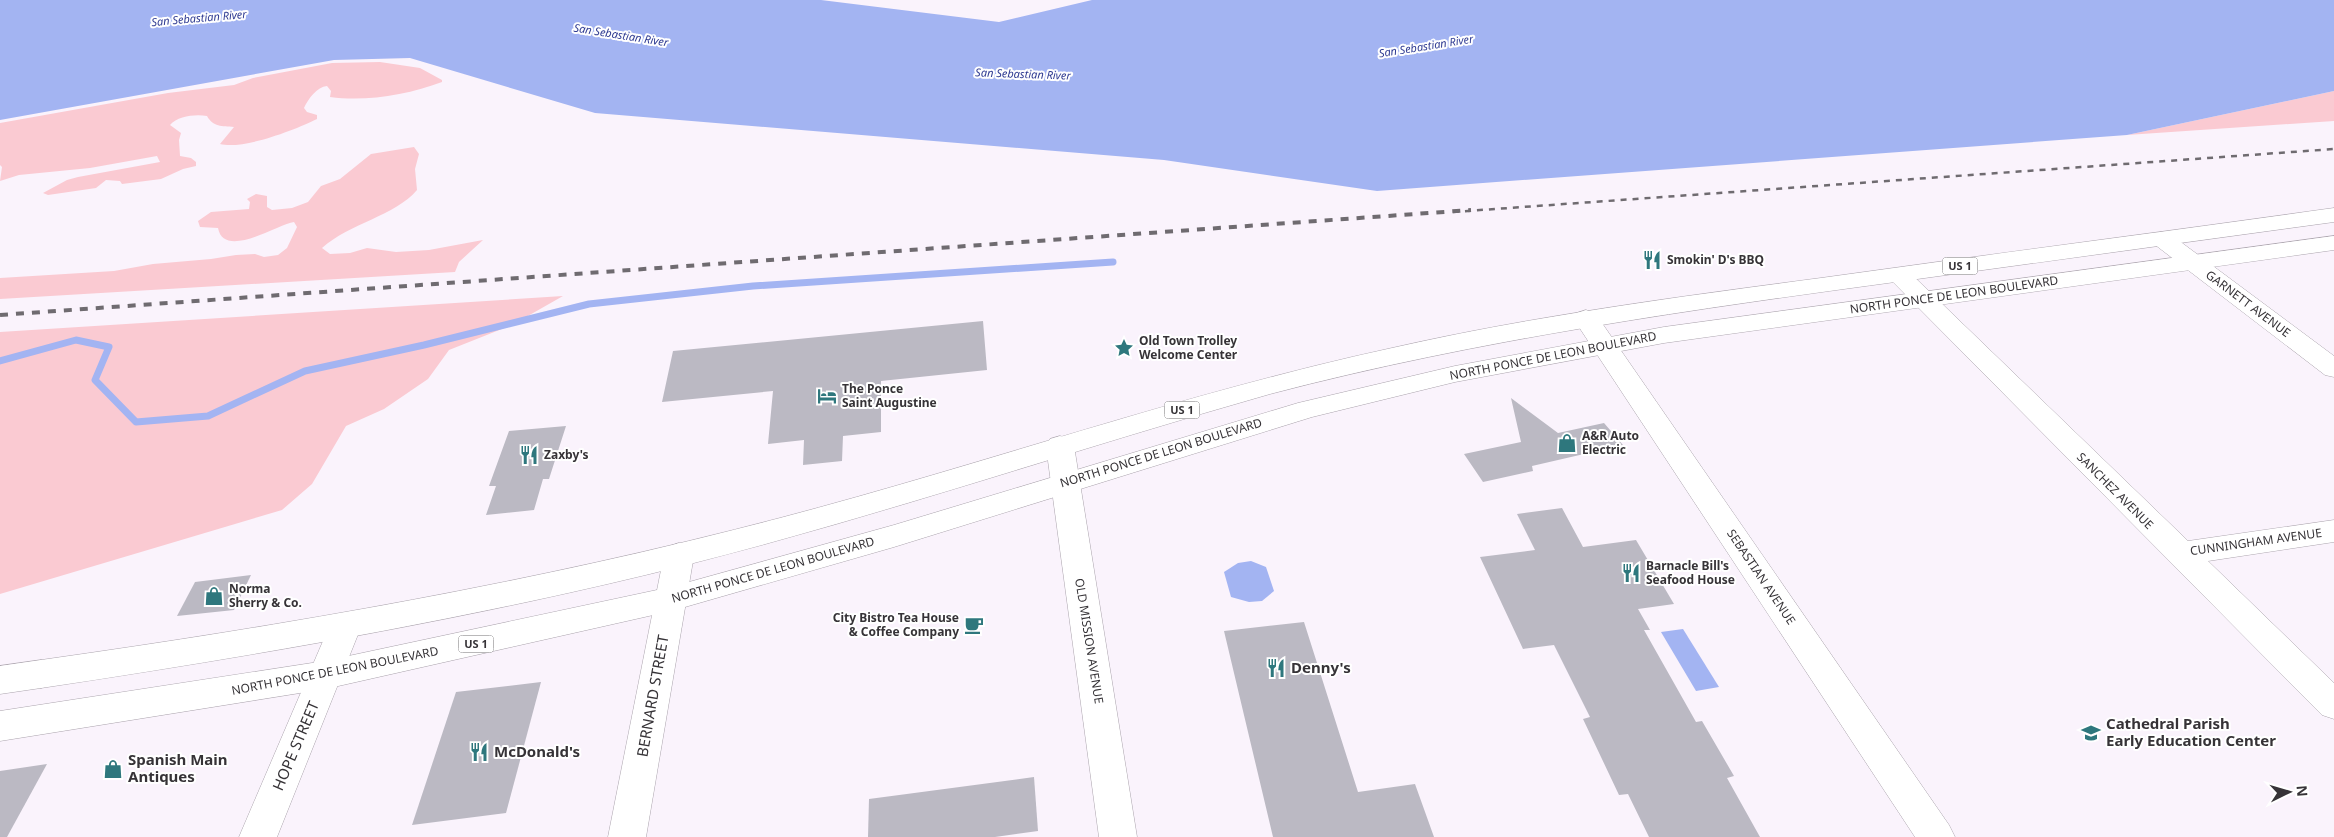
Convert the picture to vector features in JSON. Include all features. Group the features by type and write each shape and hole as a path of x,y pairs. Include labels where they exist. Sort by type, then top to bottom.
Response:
{"main road":[{"name":"US 1","path":"0,680 345,627 470,603 679,555 880,501 1245,392 1431,347 1586,318 2334,215"},
{"name":"GARNETT AVENUE","path":"2162,239 2334,369"},
{"name":"NORTH PONCE DE LEON BOULEVARD","path":"0,726 325,676 671,599 803,563 1308,409 1455,374 1605,345 2334,243"},
{"name":"SANCHEZ AVENUE","path":"1899,274 2179,554 2334,705"},
{"name":"SEBASTIAN AVENUE","path":"1586,318 1936,837"},
{"name":"OLD MISSION AVENUE","path":"1060,446 1118,837"},
{"name":"CUNNINGHAM AVENUE","path":"2179,554 2334,531"},
{"name":"BERNARD STREET","path":"627,837 679,555"},
{"name":"HOPE STREET","path":"258,837 345,627"}],"shaded area":[{"path":"380,62 420,68 442,80 442,82 401,94 357,99 330,97 331,91 327,86 323,87 313,94 304,108 307,112 317,115 317,119 269,138 242,144 220,144 234,127 215,124 207,116 197,115 182,118 170,125 181,133 179,140 180,156 191,158 196,162 196,166 183,169 161,179 122,184 120,181 106,180 96,188 48,195 43,193 67,180 78,177 160,162 157,156 90,168 19,175 0,181 2,167 0,165 0,123 168,93 234,85 253,78 332,63"},
{"path":"2334,91 2334,121 2127,135"},
{"path":"414,147 419,154 415,169 417,190 397,207 333,239 322,248 330,254 350,253 367,248 396,252 429,250 483,240 459,262 455,272 0,299 0,278 114,271 153,264 236,255 255,254 264,257 278,255 287,248 297,227 294,222 252,238 230,241 222,237 218,228 200,227 198,221 211,212 249,209 250,202 247,199 256,194 267,196 267,207 272,210 292,208 308,202 321,186 340,179 371,154"},
{"path":"563,296 512,325 449,350 428,379 384,409 346,426 312,484 282,510 0,594 0,332"}],"water":[{"name":"San Sebastian River","path":"0,0 821,0 999,22 1092,0 2334,0 2334,91 2127,135 1377,191 1164,160 595,113 410,58 334,60 0,120"},
{"path":"1251,561 1266,567 1274,591 1262,601 1249,602 1231,597 1224,572 1238,563"},
{"path":"1683,629 1719,687 1696,691 1661,632"}],"building":[{"name":"The Ponce Saint Augustine","path":"983,321 987,370 881,381 881,432 843,436 842,461 803,465 804,440 768,444 773,391 662,402 673,351"},
{"name":"A&R Auto Electric","path":"1511,398 1558,433 1604,423 1623,445 1532,466 1533,471 1483,482 1464,454 1521,442"},
{"name":"Zaxby's","path":"566,426 549,479 543,479 534,510 486,515 496,486 489,486 509,431"},
{"path":"1562,508 1583,547 1636,540 1674,604 1638,609 1650,630 1644,630 1696,722 1702,721 1734,776 1727,778 1760,837 1649,837 1628,794 1619,795 1583,719 1590,717 1554,645 1523,649 1480,557 1535,550 1517,514"},
{"name":"Norma Sherry & Co.","path":"251,575 234,610 177,616 195,582"},
{"path":"1304,622 1358,792 1415,784 1434,837 1273,837 1224,631"},
{"name":"McDonald's","path":"541,682 506,813 412,825 456,692"},
{"path":"47,764 7,837 0,837 0,771"},
{"path":"1034,777 1038,831 995,837 868,837 869,799"}],"waterway":[{"path":"0,361 76,340 109,347 95,380 136,422 208,416 305,371 424,345 589,304 753,286 1113,262"}],"railway":[{"path":"1453,212 2334,149"},
{"path":"0,315 1471,210"}],"place":[{"name":"Smokin' D's BBQ","path":"1652,260"},
{"name":"Old Town Trolley Welcome Center","path":"1124,348"},
{"name":"The Ponce Saint Augustine","path":"827,396"},
{"name":"A&R Auto Electric","path":"1567,443"},
{"name":"Zaxby's","path":"529,455"},
{"name":"Barnacle Bill's Seafood House","path":"1631,573"},
{"name":"Norma Sherry & Co.","path":"214,596"},
{"name":"City Bistro Tea House & Coffee Company","path":"974,625"},
{"name":"Denny's","path":"1276,668"},
{"name":"Cathedral Parish Early Education Center","path":"2091,733"},
{"name":"McDonald's","path":"479,752"},
{"name":"Spanish Main Antiques","path":"113,769"}]}
